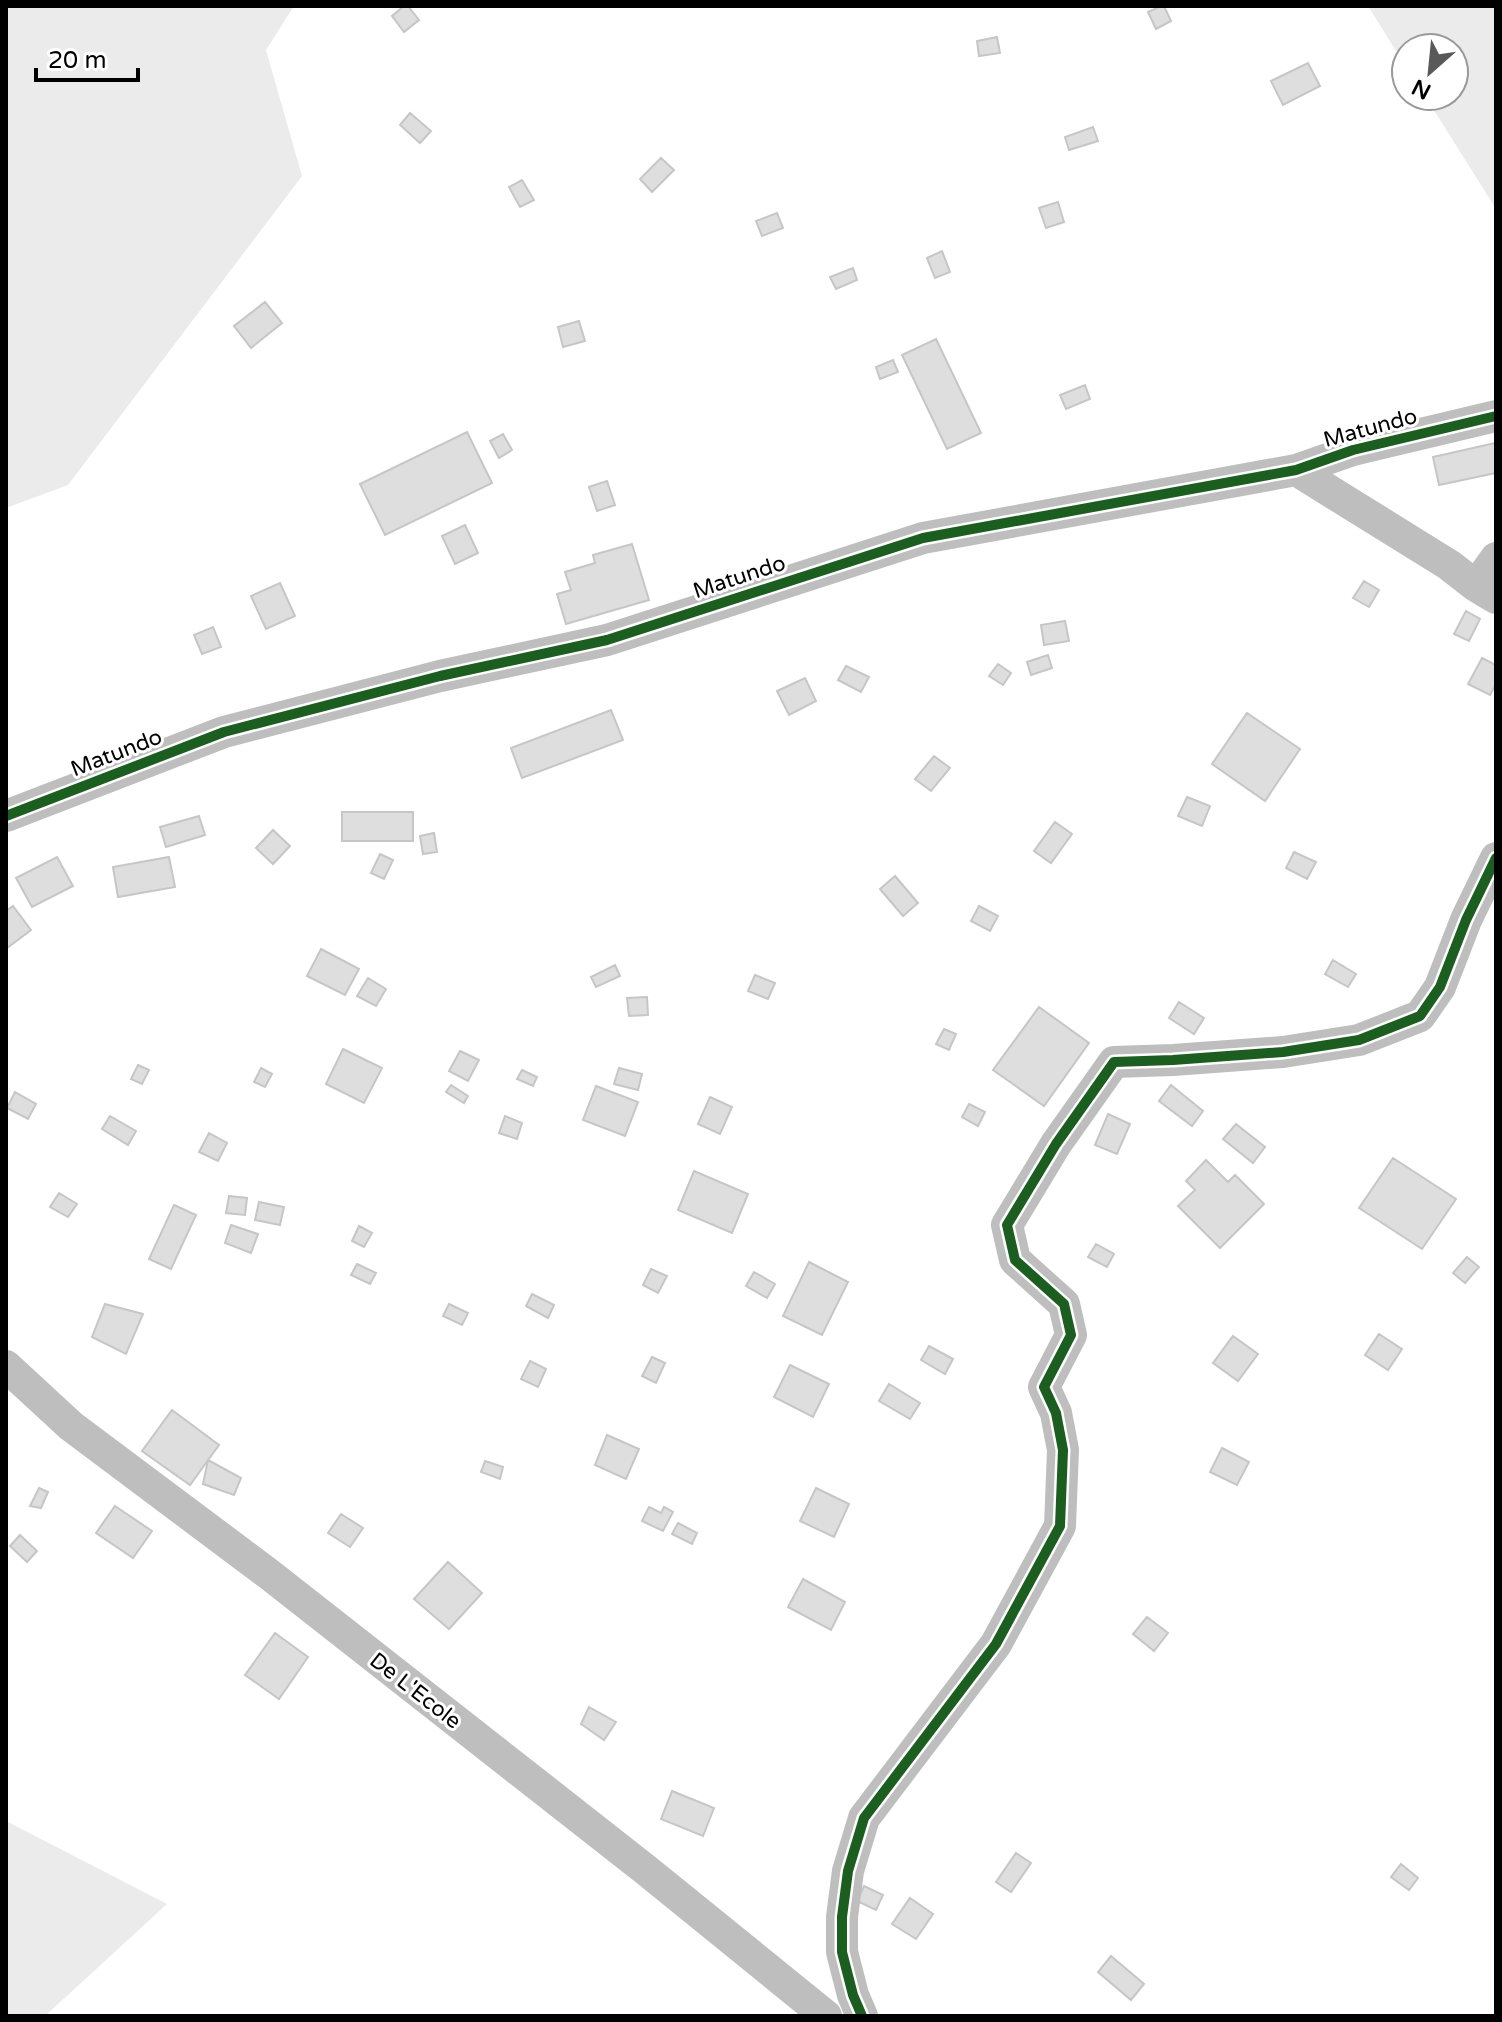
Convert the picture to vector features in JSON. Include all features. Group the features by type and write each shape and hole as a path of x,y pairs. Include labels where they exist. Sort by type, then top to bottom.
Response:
{"street":[{"name":"Matundo","path":"6,816 224,732 440,676 607,640 923,538 1296,470 1353,450 1496,416"},
{"path":"1296,470 1449,565 1486,592 1496,558"},
{"path":"862,2016 842,1952 842,1928 848,1871 864,1818 996,1644 1060,1526 1063,1450 1056,1413 1044,1387 1071,1335 1064,1304 1015,1260 1007,1225 1056,1144 1114,1062 1283,1052 1359,1040 1420,1016 1440,987 1466,920 1496,858"},
{"name":"De L'Ecole","path":"6,1366 71,1426 270,1575 646,1870 826,2016"}],"shaded area":[{"path":"6,6 294,6 266,50 302,176 68,485 6,508"},
{"path":"1368,6 1496,6 1496,209 1435,112 1470,112 1470,32 1390,32 1390,41"},
{"path":"6,1821 167,1904 45,2016 6,2016"}],"building":[{"path":"408,6 419,20 404,32 392,16"},
{"path":"1164,6 1171,21 1156,29 1148,12"},
{"path":"997,37 1000,53 979,56 977,41"},
{"path":"1308,63 1320,86 1283,105 1271,81"},
{"path":"410,113 431,131 420,143 400,125"},
{"path":"1093,127 1098,141 1069,150 1065,137"},
{"path":"661,158 674,170 652,192 640,179"},
{"path":"522,180 534,200 520,207 509,187"},
{"path":"1058,202 1064,222 1046,228 1039,208"},
{"path":"777,213 783,228 762,236 756,221"},
{"path":"942,251 950,272 935,278 927,258"},
{"path":"853,268 857,280 836,289 830,277"},
{"path":"265,302 282,323 251,348 234,326"},
{"path":"579,321 585,341 563,347 558,327"},
{"path":"936,339 981,433 947,449 902,355"},
{"path":"893,360 898,372 880,379 876,367"},
{"path":"1085,385 1090,399 1066,409 1060,395"},
{"path":"467,432 492,483 385,535 360,484"},
{"path":"503,434 512,450 499,458 490,441"},
{"path":"1495,443 1496,473 1439,485 1433,457"},
{"path":"607,481 615,505 597,511 589,487"},
{"path":"465,525 478,553 455,564 442,536"},
{"path":"632,544 649,600 566,624 557,594 571,590 565,572 595,563 593,555"},
{"path":"1364,581 1379,590 1369,607 1353,598"},
{"path":"280,583 295,616 266,629 251,596"},
{"path":"1466,611 1480,619 1469,641 1454,634"},
{"path":"1065,621 1069,641 1044,645 1041,625"},
{"path":"213,627 221,647 202,654 194,635"},
{"path":"1048,655 1052,668 1031,675 1027,662"},
{"path":"1482,658 1496,665 1496,684 1490,695 1468,684"},
{"path":"998,664 1011,673 1003,685 989,676"},
{"path":"846,666 869,677 861,692 838,680"},
{"path":"805,678 816,701 789,715 777,691"},
{"path":"611,710 623,740 522,778 511,748"},
{"path":"1247,713 1300,749 1265,801 1212,764"},
{"path":"934,756 950,768 931,791 915,779"},
{"path":"1187,797 1210,806 1202,826 1178,816"},
{"path":"342,812 413,812 413,841 342,841"},
{"path":"199,816 205,835 166,847 160,827"},
{"path":"1055,822 1072,834 1051,863 1034,851"},
{"path":"273,830 290,846 273,864 256,848"},
{"path":"434,833 437,852 423,854 420,836"},
{"path":"1294,852 1316,862 1307,879 1286,868"},
{"path":"380,854 393,860 384,879 371,873"},
{"path":"57,857 73,886 32,907 16,878"},
{"path":"169,857 175,887 118,897 113,867"},
{"path":"895,876 918,903 903,916 880,889"},
{"path":"13,906 31,930 7,948 6,911"},
{"path":"979,906 998,916 990,931 971,921"},
{"path":"321,949 359,969 345,995 307,976"},
{"path":"1333,960 1356,974 1348,987 1325,974"},
{"path":"615,965 620,976 596,987 591,977"},
{"path":"755,975 775,983 768,999 748,991"},
{"path":"368,978 386,989 376,1006 357,996"},
{"path":"647,997 648,1015 629,1016 627,998"},
{"path":"1179,1002 1204,1018 1194,1034 1169,1018"},
{"path":"1039,1007 1089,1043 1044,1106 993,1070"},
{"path":"944,1029 956,1034 949,1050 936,1044"},
{"path":"343,1049 382,1068 364,1103 326,1084"},
{"path":"460,1051 479,1060 468,1081 449,1071"},
{"path":"138,1065 149,1070 142,1084 131,1079"},
{"path":"261,1068 272,1074 265,1087 254,1082"},
{"path":"619,1068 642,1074 638,1090 614,1084"},
{"path":"522,1070 537,1077 533,1086 517,1079"},
{"path":"451,1085 468,1096 464,1103 446,1092"},
{"path":"1171,1085 1203,1111 1192,1126 1159,1101"},
{"path":"596,1086 638,1102 625,1136 583,1120"},
{"path":"15,1092 36,1104 28,1119 7,1108"},
{"path":"710,1097 732,1107 720,1134 698,1124"},
{"path":"969,1104 985,1112 978,1126 962,1117"},
{"path":"1108,1114 1130,1124 1117,1154 1095,1145"},
{"path":"110,1116 136,1131 128,1145 102,1129"},
{"path":"505,1116 522,1123 517,1139 499,1133"},
{"path":"1236,1124 1265,1147 1253,1163 1223,1139"},
{"path":"209,1133 227,1143 218,1161 199,1152"},
{"path":"1393,1158 1456,1199 1422,1249 1359,1208"},
{"path":"1206,1160 1228,1182 1235,1175 1264,1204 1220,1248 1178,1206 1195,1190 1186,1181"},
{"path":"694,1171 748,1194 732,1233 678,1210"},
{"path":"59,1193 77,1204 68,1217 50,1207"},
{"path":"229,1196 247,1198 245,1215 226,1213"},
{"path":"259,1202 284,1207 280,1225 255,1220"},
{"path":"174,1205 196,1215 171,1269 149,1259"},
{"path":"231,1225 258,1234 251,1253 225,1243"},
{"path":"359,1226 372,1233 364,1247 352,1241"},
{"path":"1096,1244 1114,1254 1107,1267 1088,1257"},
{"path":"1467,1257 1479,1267 1465,1283 1453,1273"},
{"path":"809,1262 848,1282 822,1335 783,1316"},
{"path":"357,1264 376,1273 370,1284 351,1275"},
{"path":"651,1269 667,1276 658,1293 643,1285"},
{"path":"754,1272 775,1284 767,1298 746,1286"},
{"path":"532,1294 554,1305 548,1318 526,1306"},
{"path":"105,1304 143,1314 126,1354 92,1337"},
{"path":"449,1304 468,1313 462,1325 443,1316"},
{"path":"1379,1334 1402,1349 1388,1370 1365,1355"},
{"path":"1233,1336 1258,1354 1238,1381 1213,1363"},
{"path":"929,1346 953,1359 945,1374 921,1360"},
{"path":"652,1357 665,1363 656,1383 642,1376"},
{"path":"530,1361 546,1369 538,1387 521,1379"},
{"path":"790,1365 829,1384 813,1417 774,1397"},
{"path":"889,1384 920,1403 910,1419 879,1401"},
{"path":"172,1410 219,1445 190,1485 142,1451"},
{"path":"607,1435 639,1449 626,1479 595,1465"},
{"path":"1222,1448 1249,1462 1237,1485 1210,1472"},
{"path":"208,1460 241,1478 234,1495 203,1484"},
{"path":"485,1461 503,1467 500,1479 481,1472"},
{"path":"39,1488 48,1492 41,1508 30,1506"},
{"path":"816,1488 849,1504 834,1537 800,1521"},
{"path":"115,1506 152,1531 133,1558 96,1533"},
{"path":"649,1507 661,1513 664,1507 673,1512 663,1531 642,1521"},
{"path":"341,1514 363,1528 350,1547 328,1533"},
{"path":"678,1523 697,1533 692,1544 672,1534"},
{"path":"20,1535 37,1551 27,1562 10,1546"},
{"path":"448,1562 482,1593 449,1629 414,1599"},
{"path":"803,1579 845,1602 831,1630 788,1607"},
{"path":"1147,1617 1168,1633 1154,1651 1133,1634"},
{"path":"275,1633 308,1657 279,1699 245,1675"},
{"path":"589,1707 616,1722 604,1740 581,1724"},
{"path":"672,1791 714,1808 703,1836 661,1819"},
{"path":"1016,1853 1031,1863 1011,1892 996,1882"},
{"path":"1401,1864 1418,1878 1409,1890 1391,1877"},
{"path":"864,1886 883,1895 876,1910 857,1901"},
{"path":"910,1898 933,1914 916,1939 892,1924"},
{"path":"1111,1956 1144,1984 1131,2000 1098,1972"}],"cycle path":[{"path":"6,816 224,732 440,676 607,640 923,538 1296,470 1353,450 1496,416"},
{"path":"862,2016 842,1952 842,1917 848,1871 864,1818 996,1644 1060,1526 1063,1450 1056,1413 1044,1387 1071,1335 1064,1304 1015,1260 1007,1225 1056,1144 1114,1062 1283,1052 1359,1040 1420,1016 1440,987 1466,920 1496,858"}]}
